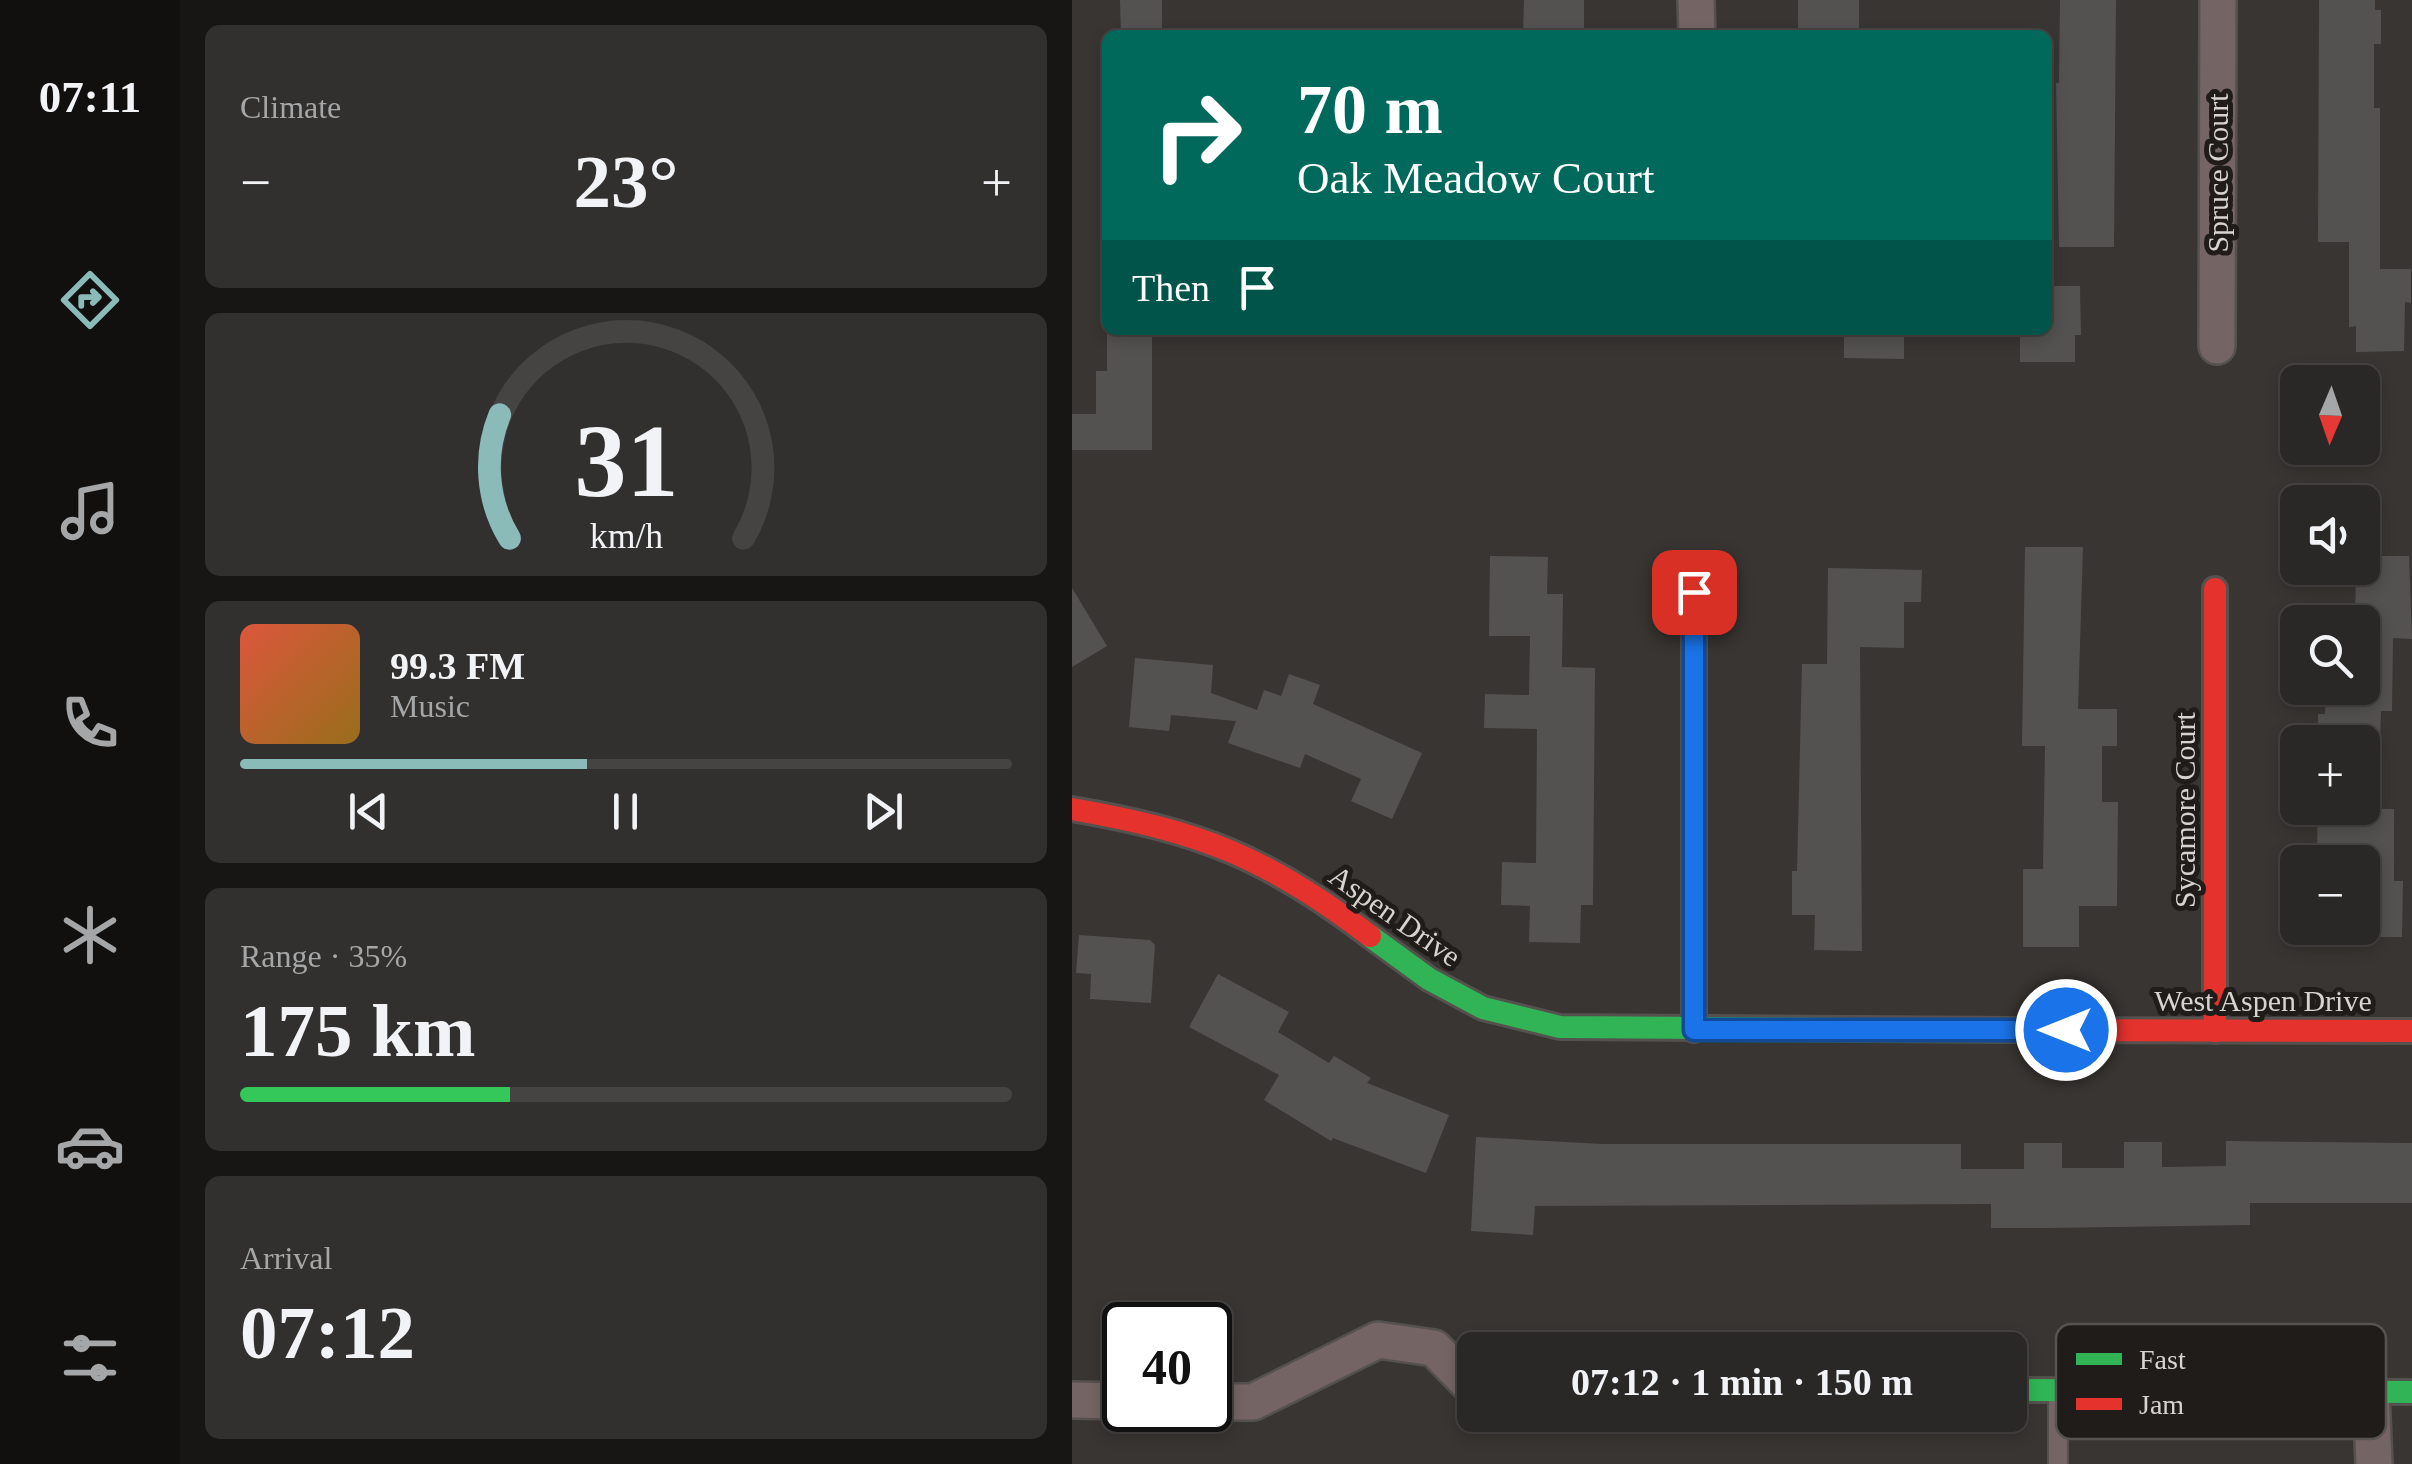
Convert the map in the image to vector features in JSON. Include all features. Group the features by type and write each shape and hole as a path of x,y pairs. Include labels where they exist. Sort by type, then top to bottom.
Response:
{"street":[{"path":"1696,0 1696,30"},
{"name":"Spruce Court","path":"2217,346 2218,0"},
{"name":"Sycamore Court","path":"2215,589 2215,1031"},
{"path":"1694,592 1694,1030"},
{"name":"Aspen Drive","path":"1072,810 1147,820 1243,853 1282,874 1421,976 1486,1010 1574,1028 1694,1030"},
{"name":"West Aspen Drive","path":"1694,1030 2412,1031"},
{"path":"1232,1402 1253,1402 1337,1365 1378,1340 1434,1348 1457,1371"},
{"path":"2027,1390 2056,1390"},
{"path":"2386,1392 2412,1392"},
{"path":"1072,1400 1102,1401"},
{"path":"2373,1439 2374,1464"}],"building":[{"path":"1120,0 1162,0 1162,30 1121,30"},
{"path":"1524,0 1584,0 1584,30 1523,30"},
{"path":"1798,0 1859,0 1859,30 1798,30"},
{"path":"2060,0 2116,0 2114,247 2059,247 2056,83"},
{"path":"2319,0 2375,0 2375,10 2381,10 2381,44 2374,44 2374,108 2380,108 2380,269 2411,269 2411,303 2405,302 2404,351 2356,352 2356,326 2349,327 2349,242 2318,242"},
{"path":"2052,286 2080,286 2081,335 2075,335 2075,362 2020,362 2020,335 2052,335"},
{"path":"1107,335 1152,335 1152,450 1072,450 1072,414 1096,414 1096,371 1107,371"},
{"path":"1844,335 1904,335 1904,359 1844,358"},
{"path":"2025,547 2083,547 2078,709 2117,709 2117,746 2102,746 2102,802 2118,802 2117,906 2079,906 2079,947 2023,947 2023,869 2043,869 2045,746 2022,746"},
{"path":"1490,556 1548,557 1547,594 1563,594 1562,667 1595,668 1593,905 1581,905 1580,943 1529,942 1530,906 1501,905 1502,862 1536,863 1537,729 1484,728 1485,694 1529,695 1530,636 1489,636"},
{"path":"2380,556 2409,556 2412,639 2393,638 2392,711 2381,711 2380,742 2380,725 2318,725 2318,714 2325,714 2325,705 2380,705 2380,605 2355,605 2356,585 2380,585"},
{"path":"1828,568 1922,570 1921,602 1904,602 1904,648 1860,647 1862,951 1814,950 1815,915 1792,915 1792,871 1797,871 1802,664 1827,664"},
{"path":"1072,588 1107,646 1072,667"},
{"path":"1135,658 1213,665 1211,693 1257,710 1264,690 1281,696 1289,674 1320,685 1313,704 1422,753 1392,819 1351,801 1361,779 1305,754 1300,768 1228,743 1236,721 1171,715 1169,731 1129,727"},
{"path":"2380,809 2394,809 2394,881 2403,881 2402,937 2380,937 2380,845 2317,845 2318,825 2380,825"},
{"path":"1079,935 1150,940 1155,945 1151,1003 1090,999 1091,974 1076,973"},
{"path":"1218,974 1289,1012 1278,1032 1329,1063 1334,1056 1371,1078 1367,1083 1449,1115 1426,1173 1333,1138 1331,1141 1264,1100 1279,1075 1189,1027"},
{"path":"1476,1137 1602,1144 1961,1144 1961,1169 2024,1169 2024,1143 2062,1143 2062,1168 2124,1168 2124,1142 2162,1142 2162,1167 2226,1166 2226,1141 2412,1143 2412,1203 2250,1203 2250,1225 2048,1228 1991,1228 1991,1204 1535,1206 1533,1235 1471,1231"}],"traffic: fast":[{"path":"1694,593 1694,1030"},
{"path":"1370,936 1429,979 1483,1008 1560,1027 2019,1030"},
{"path":"2027,1390 2056,1390"},
{"path":"2386,1392 2412,1392"}],"traffic: jam":[{"path":"2215,589 2215,1031"},
{"path":"1072,809 1158,827 1230,851 1298,886 1370,936"},
{"path":"2019,1030 2412,1031"}],"route":[{"path":"1694,592 1694,1030 2066,1030"}]}
